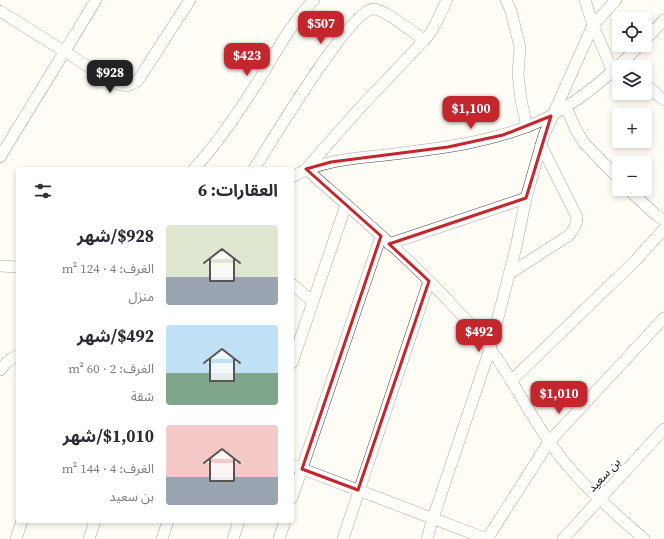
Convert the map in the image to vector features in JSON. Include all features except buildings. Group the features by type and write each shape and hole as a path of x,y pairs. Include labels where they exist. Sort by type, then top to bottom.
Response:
{"street":[{"path":"0,157 96,0"},
{"path":"0,12 116,84 127,86 134,84 145,71 190,0"},
{"path":"196,167 208,154 239,112 288,32 304,10 314,0"},
{"path":"306,170 358,110 424,40 435,25 447,0"},
{"path":"506,0 511,11 520,47 518,74 520,100 527,127"},
{"path":"585,0 593,25 612,70"},
{"path":"427,539 490,349 526,198 551,116 593,25 616,0"},
{"path":"255,167 323,61 355,21 367,10 378,9 424,40"},
{"path":"652,33 664,20"},
{"path":"628,60 634,52"},
{"path":"294,176 306,170 331,162 448,147 503,135 527,127 551,116 599,84 612,73"},
{"path":"652,90 664,100"},
{"path":"566,107 576,130 584,143 612,172"},
{"path":"509,274 568,236 574,230 577,223 577,217 541,145"},
{"path":"306,170 381,236 429,281 490,349 549,442 599,499 644,539"},
{"path":"636,196 656,215 664,220"},
{"path":"389,244 526,198"},
{"path":"294,351 296,338 313,302 346,205"},
{"path":"511,381 635,261 664,229"},
{"path":"294,486 297,467 381,236"},
{"path":"0,266 16,267"},
{"path":"343,539 358,490 429,281"},
{"path":"294,286 313,302"},
{"path":"297,467 487,539 549,442 664,318"},
{"path":"0,370 7,362 16,356"},
{"name":"بن سعيد","path":"563,539 664,429"},
{"path":"16,539 21,523"},
{"path":"89,539 94,523"},
{"path":"162,539 167,523"},
{"path":"233,539 238,523"},
{"path":"279,539 283,523"}],"highlighted area":[{"path":"551,116 526,198 389,244 429,281 358,490 302,469 381,236 306,169 331,162 448,147 503,135"}]}
